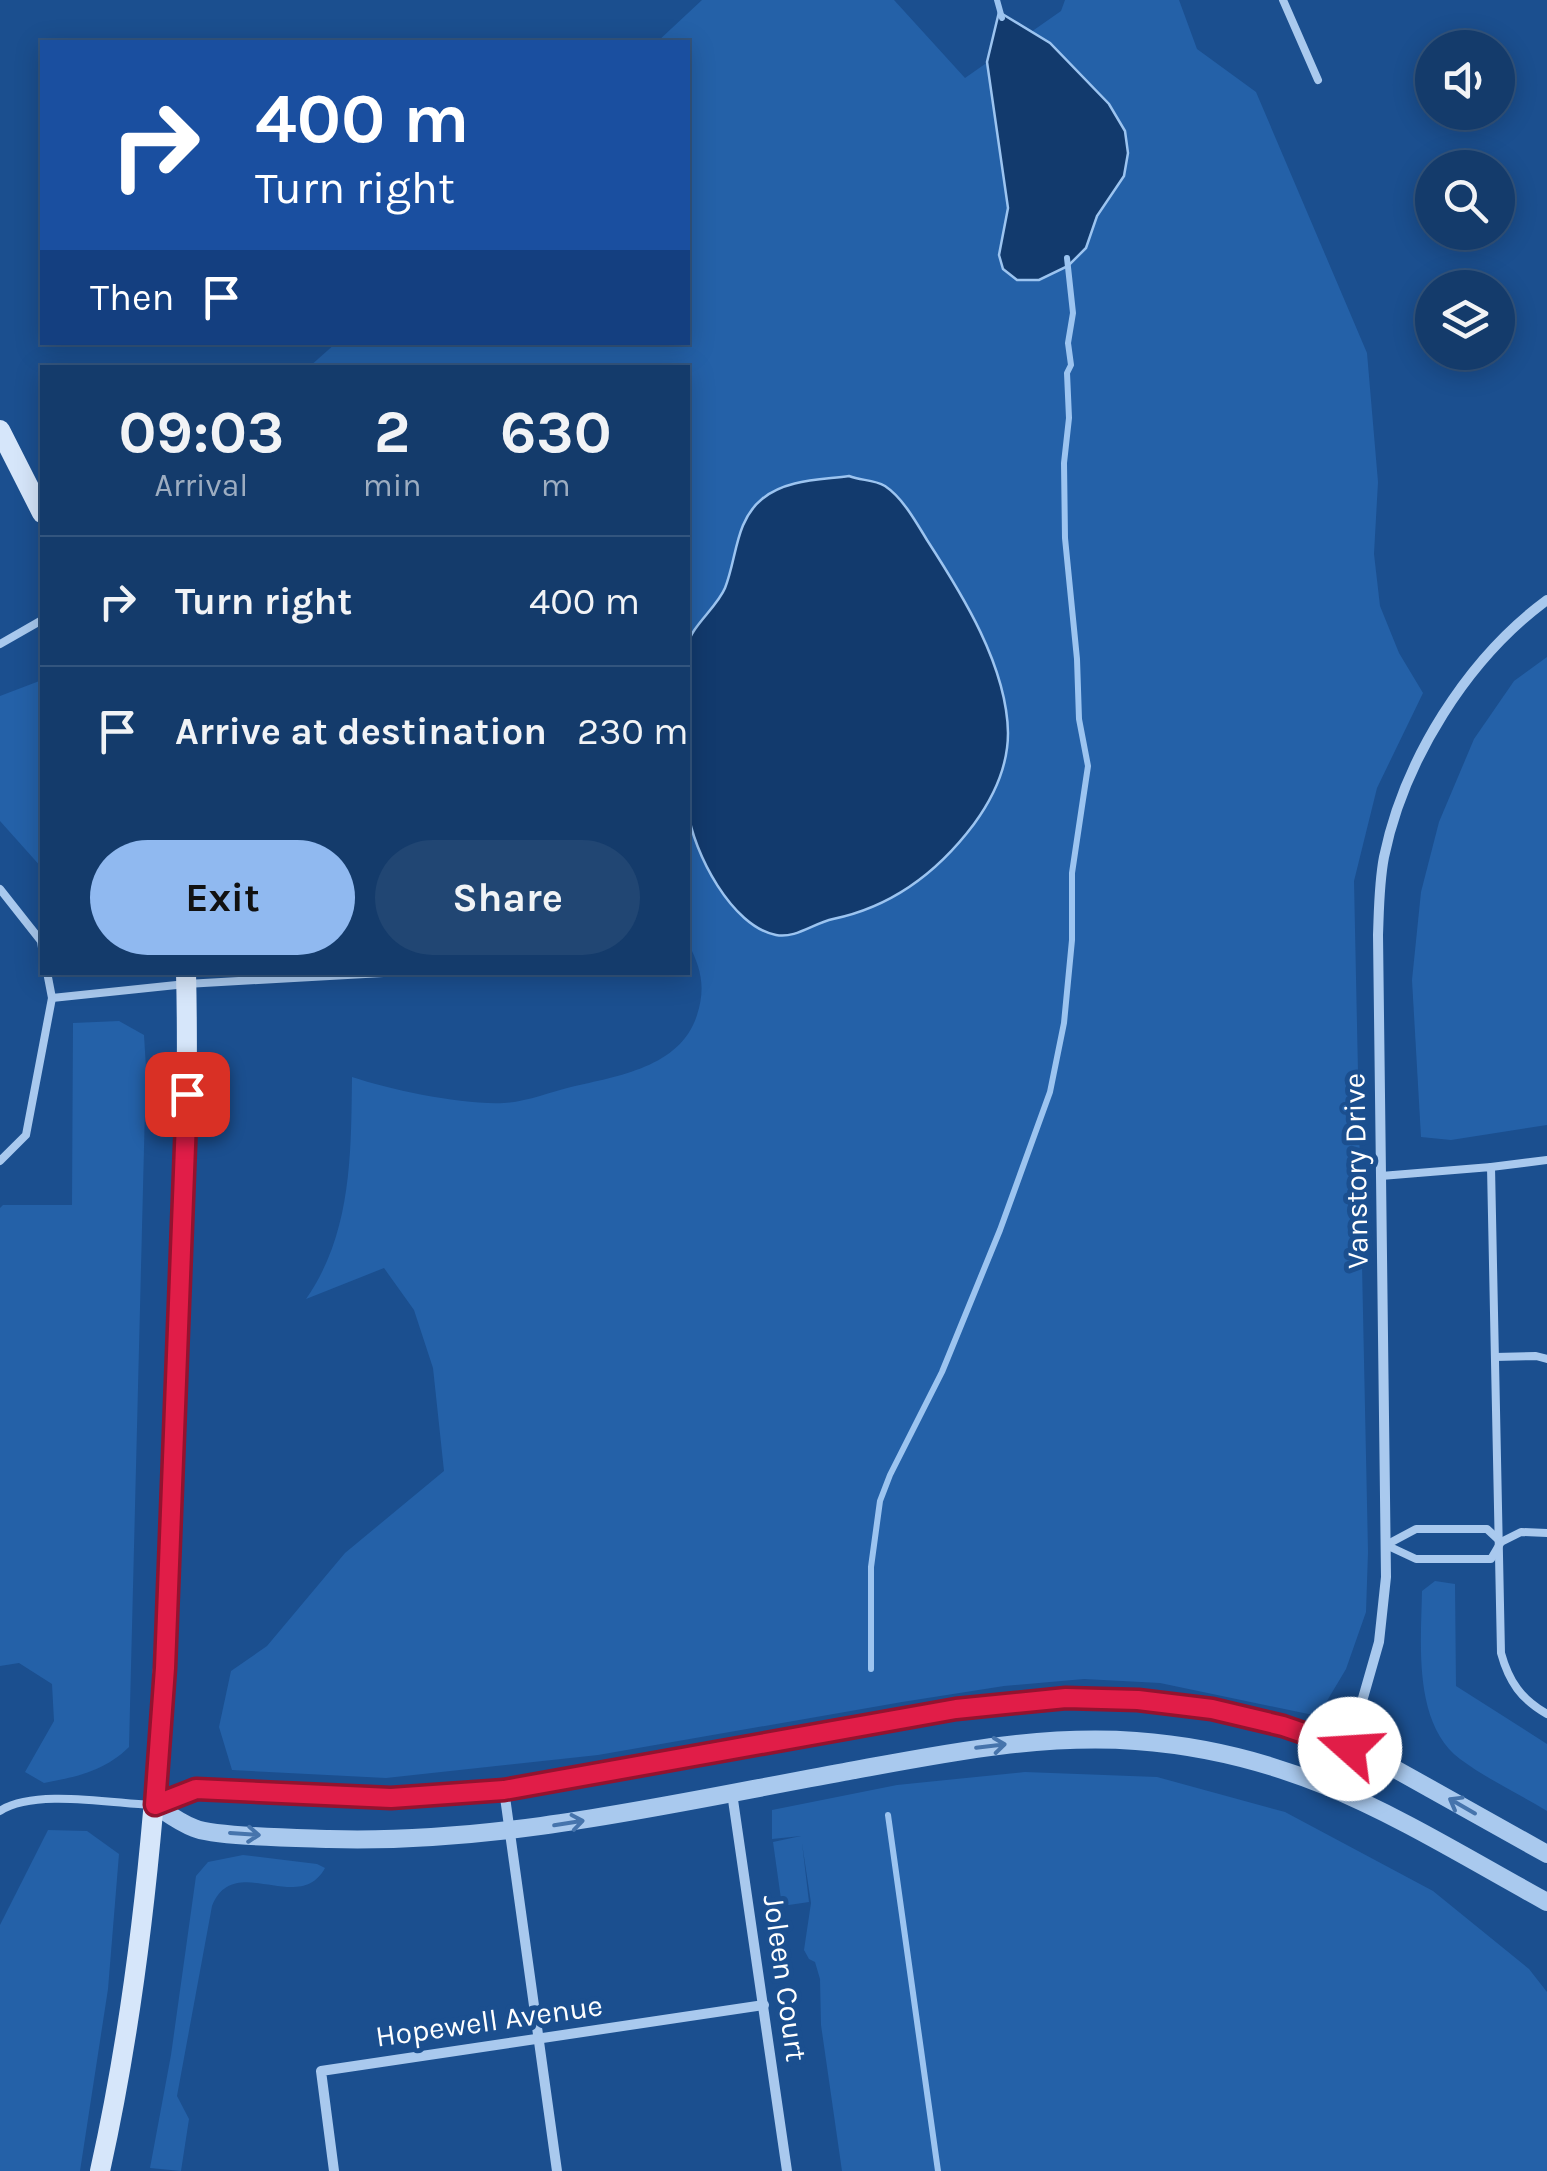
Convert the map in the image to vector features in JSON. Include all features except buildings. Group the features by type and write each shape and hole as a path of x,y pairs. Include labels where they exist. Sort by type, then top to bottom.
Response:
{"main road":[{"path":"0,430 40,509"},
{"path":"100,2171 136,1972 155,1805 165,1668 182,1240 186,978"}],"street":[{"name":"Vanstory Drive","path":"1337,1788 1379,1642 1386,1545 1378,935 1388,842 1425,745 1452,702 1492,651 1547,600"},
{"path":"155,1805 196,1789 372,1798 504,1790 956,1709 1066,1698 1138,1700 1212,1709 1283,1726 1350,1749 1547,1854"},
{"path":"155,1805 196,1830 352,1840 430,1838 510,1832 962,1750 1066,1739 1136,1741 1205,1750 1337,1788 1401,1819 1545,1901"},
{"path":"504,1790 557,2171"},
{"name":"Joleen Court","path":"732,1793 786,2171"},
{"name":"Hopewell Avenue","path":"334,2171 321,2071 764,2004"}],"lane":[{"path":"1283,0 1318,80"},
{"path":"0,644 40,621"},
{"path":"0,889 40,939"},
{"path":"0,1161 26,1134 52,998 48,975"},
{"path":"52,998 186,978 294,975"},
{"path":"1381,1176 1547,1160"},
{"path":"1491,1167 1501,1653 1508,1676 1522,1697 1547,1714"},
{"path":"1495,1357 1547,1359"},
{"path":"1386,1545 1416,1530 1486,1528 1501,1542"},
{"path":"1386,1545 1416,1558 1490,1559 1501,1542 1520,1532 1547,1533"},
{"path":"0,1811 12,1804 40,1800 155,1805"}],"shaded area":[{"path":"702,0 894,0 965,78 1061,11 1065,0 1179,0 1197,49 1256,92 1367,353 1378,482 1374,554 1380,606 1399,653 1423,693 1377,788 1354,881 1366,1612 1346,1669 1318,1716 1160,1683 1084,1679 1004,1686 598,1755 386,1778 232,1770 219,1727 231,1671 267,1646 345,1553 444,1471 433,1368 414,1310 384,1268 306,1299 321,1274 341,1220 349,1164 352,1077 468,1102 529,1099 627,1073 662,1058 689,1033 697,1015 702,987 690,948 690,365 311,365 334,345 690,345 690,40 659,40"},
{"path":"999,12 1050,43 1109,104 1125,131 1128,153 1124,176 1097,216 1086,248 1068,266 1039,280 1017,280 1003,269 999,255 1008,208 987,62"},
{"path":"849,476 880,484 898,497 980,632 1000,682 1008,733 1005,758 993,793 960,841 929,872 874,906 783,936 760,929 730,903 706,866 691,828 690,637 725,588 742,529 753,508 771,492 804,482"},
{"path":"1547,657 1547,1125 1451,1140 1421,1137 1412,980 1421,892 1439,822 1474,739 1514,681"},
{"path":"40,681 40,866 0,821 0,696"},
{"path":"119,1021 144,1035 146,1068 129,1747 100,1767 44,1783 25,1772 54,1721 52,1684 19,1663 0,1666 0,1208 72,1205 73,1023"},
{"path":"1435,1581 1455,1584 1456,1686 1547,1744 1547,1811 1460,1759 1434,1725 1423,1681 1421,1635 1422,1591"},
{"path":"1025,1772 1157,1777 1285,1812 1433,1891 1529,1969 1547,1992 1547,2171 842,2171 821,2025 820,1979 815,1962 804,1950 811,1903 802,1843 809,1902 782,1906 773,1842 801,1836 772,1839 772,1810 897,1785"},
{"path":"48,1830 87,1831 119,1854 108,1989 80,2171 0,2171 0,1925"},
{"path":"243,1855 325,1868 314,1881 299,1886 235,1884 222,1891 212,1906 177,2096 189,2119 181,2171 150,2168 171,2055 196,1876 208,1862"}],"waterway":[{"path":"997,0 1002,18"},
{"path":"871,1669 871,1567 880,1501 942,1372 1000,1230 1050,1092 1064,1023 1072,940 1072,873 1088,766 1079,719 1065,538 1067,373 1071,365 1068,343 1073,313 1067,258"},
{"path":"888,1815 938,2171"}],"route":[{"path":"187,1094 165,1668 155,1805 196,1789 391,1798 504,1790 956,1709 1066,1698 1138,1700 1212,1709 1283,1726 1350,1749"}]}
